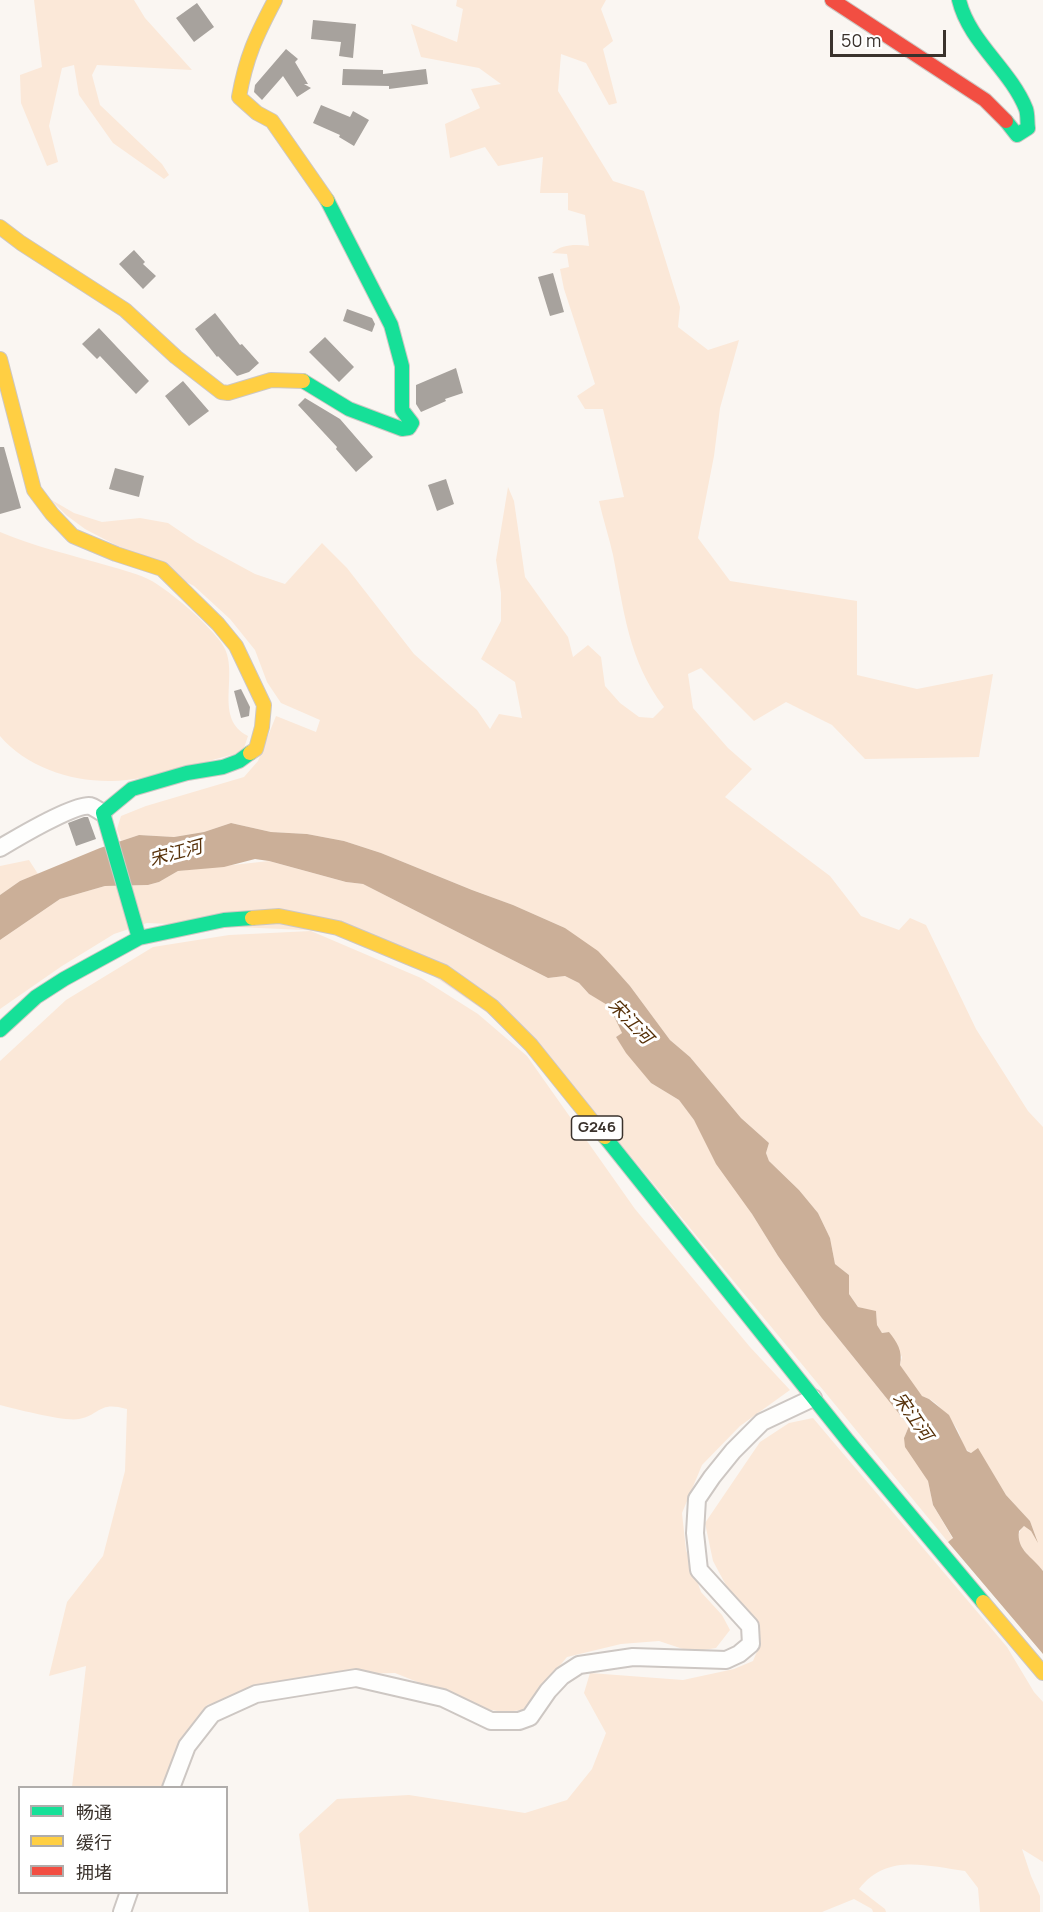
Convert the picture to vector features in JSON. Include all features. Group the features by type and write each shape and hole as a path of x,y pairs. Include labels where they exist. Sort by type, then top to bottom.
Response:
{"main road":[{"path":"0,227 125,310 176,357 221,392 228,393 271,380 302,381 349,409 402,429 409,428 412,423 402,410 402,366 391,326 382,306 328,202 297,156 272,120 257,113 239,97 244,68 253,42 275,0"},
{"path":"832,0 985,100 1003,117 1017,135 1028,128 1026,110 1004,73 981,44 962,13 959,0"},
{"path":"0,359 34,490 52,514 73,536 116,554 162,569 237,646 264,705 262,727 256,749 239,761 132,789 103,813 139,938"},
{"name":"G246","path":"0,1030 36,997 139,938 224,920 279,916 338,928 444,972 492,1006 531,1045 813,1398 1043,1673"}],"street":[{"path":"0,848 74,809 90,806 103,813"},
{"path":"172,1786 187,1746 213,1714 256,1694 356,1678 443,1698 490,1721 519,1721 530,1717 548,1691 562,1676 579,1665 633,1657 726,1660 739,1654 751,1644 750,1626 699,1570 695,1533 697,1500 733,1451 762,1422 813,1398"},
{"path":"122,1912 129,1894"}],"shaded area":[{"path":"34,0 134,0 145,18 192,70 97,65 92,75 100,105 162,164 169,175 164,179 113,143 79,95 74,65 62,68 49,126 58,162 47,166 21,103 20,75 42,67"},
{"path":"457,0 606,0 601,9 613,41 603,49 617,103 609,105 586,63 561,54 558,91 613,181 644,191 680,307 678,327 708,350 739,340 720,408 714,456 698,538 730,581 857,601 857,675 917,689 993,674 979,757 865,759 832,725 786,702 754,721 701,668 688,674 693,708 728,748 752,769 725,797 830,876 861,916 899,930 910,918 926,925 976,1029 1028,1111 1043,1127 1043,1571 1020,1544 1020,1532 1024,1526 1037,1540 1030,1521 1006,1495 978,1449 971,1453 968,1451 946,1413 930,1399 923,1397 913,1386 900,1365 902,1357 889,1332 882,1333 877,1325 876,1312 858,1307 849,1294 849,1275 835,1264 830,1238 818,1213 799,1190 769,1161 766,1153 769,1143 741,1118 690,1057 670,1040 614,968 565,928 381,853 344,841 307,834 271,832 231,823 204,832 174,837 139,835 121,841 117,829 121,816 146,806 244,777 258,761 276,716 316,732 320,720 281,703 267,682 255,650 230,619 194,586 85,529 50,499 74,513 102,522 140,518 168,523 196,542 255,574 285,584 322,543 347,568 414,654 477,710 490,729 499,714 522,718 515,682 481,659 501,621 501,593 496,560 508,487 514,501 525,577 568,637 573,657 588,645 601,657 605,686 620,703 639,717 653,718 664,707 642,671 624,615 613,555 599,501 624,497 603,409 585,409 577,396 595,384 564,289 560,269 569,267 567,254 552,253 569,245 589,246 585,215 568,210 568,193 540,193 543,157 498,166 485,147 450,158 445,124 480,108 471,89 501,84 479,68 421,57 411,24 457,42 463,9 456,6"},
{"path":"0,532 142,576 165,589 194,613 225,649 229,672 229,708 238,729 248,736 244,748 235,754 174,771 127,780 97,781 51,770 36,764 11,747 0,736"},
{"path":"29,860 38,874 20,881 0,895 0,866"},
{"path":"269,861 346,882 363,884 548,978 565,976 579,983 589,994 609,1005 622,1033 616,1037 651,1083 679,1100 694,1120 778,1256 821,1317 909,1426 904,1438 928,1481 933,1505 953,1539 948,1542 547,1054 371,933 147,923 114,934 62,966 0,1009 0,940 60,899 105,886 148,885 159,882 178,871"},
{"path":"311,931 421,978 478,1014 527,1056 635,1209 750,1347 790,1390 740,1426 702,1465 682,1513 686,1550 701,1592 722,1615 730,1630 716,1648 692,1652 659,1641 621,1644 567,1657 523,1710 504,1712 485,1709 395,1673 312,1675 207,1705 162,1786 72,1786 86,1666 49,1676 67,1602 103,1556 125,1471 127,1409 110,1406 79,1419 63,1419 0,1405 0,1061 66,1000 153,947 229,935"},
{"path":"813,1418 1007,1647 1034,1692 1043,1702 1043,1862 1022,1849 1040,1896 1040,1912 980,1912 978,1888 965,1871 908,1865 882,1870 859,1889 886,1912 873,1912 872,1909 854,1899 822,1912 309,1912 299,1834 337,1799 409,1795 525,1813 567,1800 592,1769 606,1733 584,1693 590,1673 683,1680 734,1669 753,1661 760,1644 757,1623 728,1589 713,1561 705,1523 760,1442 789,1423"}],"water":[{"name":"宋江河","path":"231,823 271,832 307,834 344,841 381,853 565,928 598,951 630,986 670,1040 690,1057 741,1118 769,1143 766,1153 769,1161 799,1190 818,1213 830,1238 835,1264 849,1275 849,1294 858,1307 876,1311 877,1325 882,1333 889,1332 895,1339 900,1351 900,1365 922,1396 949,1415 967,1451 971,1453 978,1448 1006,1495 1030,1521 1038,1543 1031,1531 1024,1526 1019,1531 1019,1538 1026,1553 1043,1571 1043,1654 948,1542 953,1538 933,1505 928,1481 905,1447 904,1438 909,1426 821,1317 778,1256 752,1214 716,1164 694,1120 679,1100 651,1083 616,1037 622,1033 609,1006 589,994 579,983 565,976 548,978 363,884 346,882 255,859 224,867 178,871 159,882 148,885 105,886 60,899 0,940 0,895 20,881 100,848 139,835 174,837 204,832"}],"building":[{"path":"197,3 214,27 194,42 176,18"},
{"path":"313,20 356,24 353,58 339,56 341,42 311,39"},
{"path":"286,49 298,59 295,62 308,84 304,84 311,88 297,97 283,76 262,100 254,92 255,85"},
{"path":"343,69 383,70 383,74 426,69 428,84 389,89 389,86 342,85"},
{"path":"321,105 350,117 353,111 369,120 354,146 339,137 340,135 313,123"},
{"path":"134,250 145,262 143,264 156,276 143,289 119,264"},
{"path":"553,273 564,312 550,316 538,277"},
{"path":"347,309 372,318 375,324 372,332 343,321"},
{"path":"215,313 240,345 242,344 259,363 249,372 237,376 217,357 195,329"},
{"path":"99,328 149,381 136,394 100,356 97,359 82,344"},
{"path":"325,337 354,367 339,382 309,352"},
{"path":"456,368 463,393 445,399 446,401 421,412 416,404 416,385"},
{"path":"183,381 209,411 189,426 165,396"},
{"path":"305,398 340,419 373,457 356,472 336,449 337,447 298,405"},
{"path":"0,447 4,447 21,508 0,514"},
{"path":"115,468 144,476 139,497 109,489"},
{"path":"446,479 454,504 437,511 428,485"},
{"path":"241,689 250,707 249,716 241,718 234,691"},
{"path":"88,817 96,839 76,846 68,823"}],"traffic: fast":[{"path":"959,0 971,29 1019,95 1026,109 1028,128 1017,135 1006,121"},
{"path":"303,381 349,409 402,429 409,428 412,423 402,410 402,366 391,325 327,200"},
{"path":"139,938 103,813 132,789 187,773 223,767 239,761 250,753"},
{"path":"0,1030 36,997 139,938 224,920 252,918"},
{"path":"605,1137 848,1441 983,1602"}],"traffic: slow":[{"path":"275,0 252,47 239,97 257,113 272,121 327,200"},
{"path":"0,227 125,310 176,357 221,392 228,393 271,380 303,381"},
{"path":"0,359 34,490 52,514 73,536 116,554 162,569 218,624 236,646 264,705 262,727 256,749 250,753"},
{"path":"252,918 279,916 338,928 444,972 492,1006 531,1045 605,1137"},
{"path":"983,1602 1043,1673"}],"traffic: jam":[{"path":"832,0 985,100 1006,121"}]}
